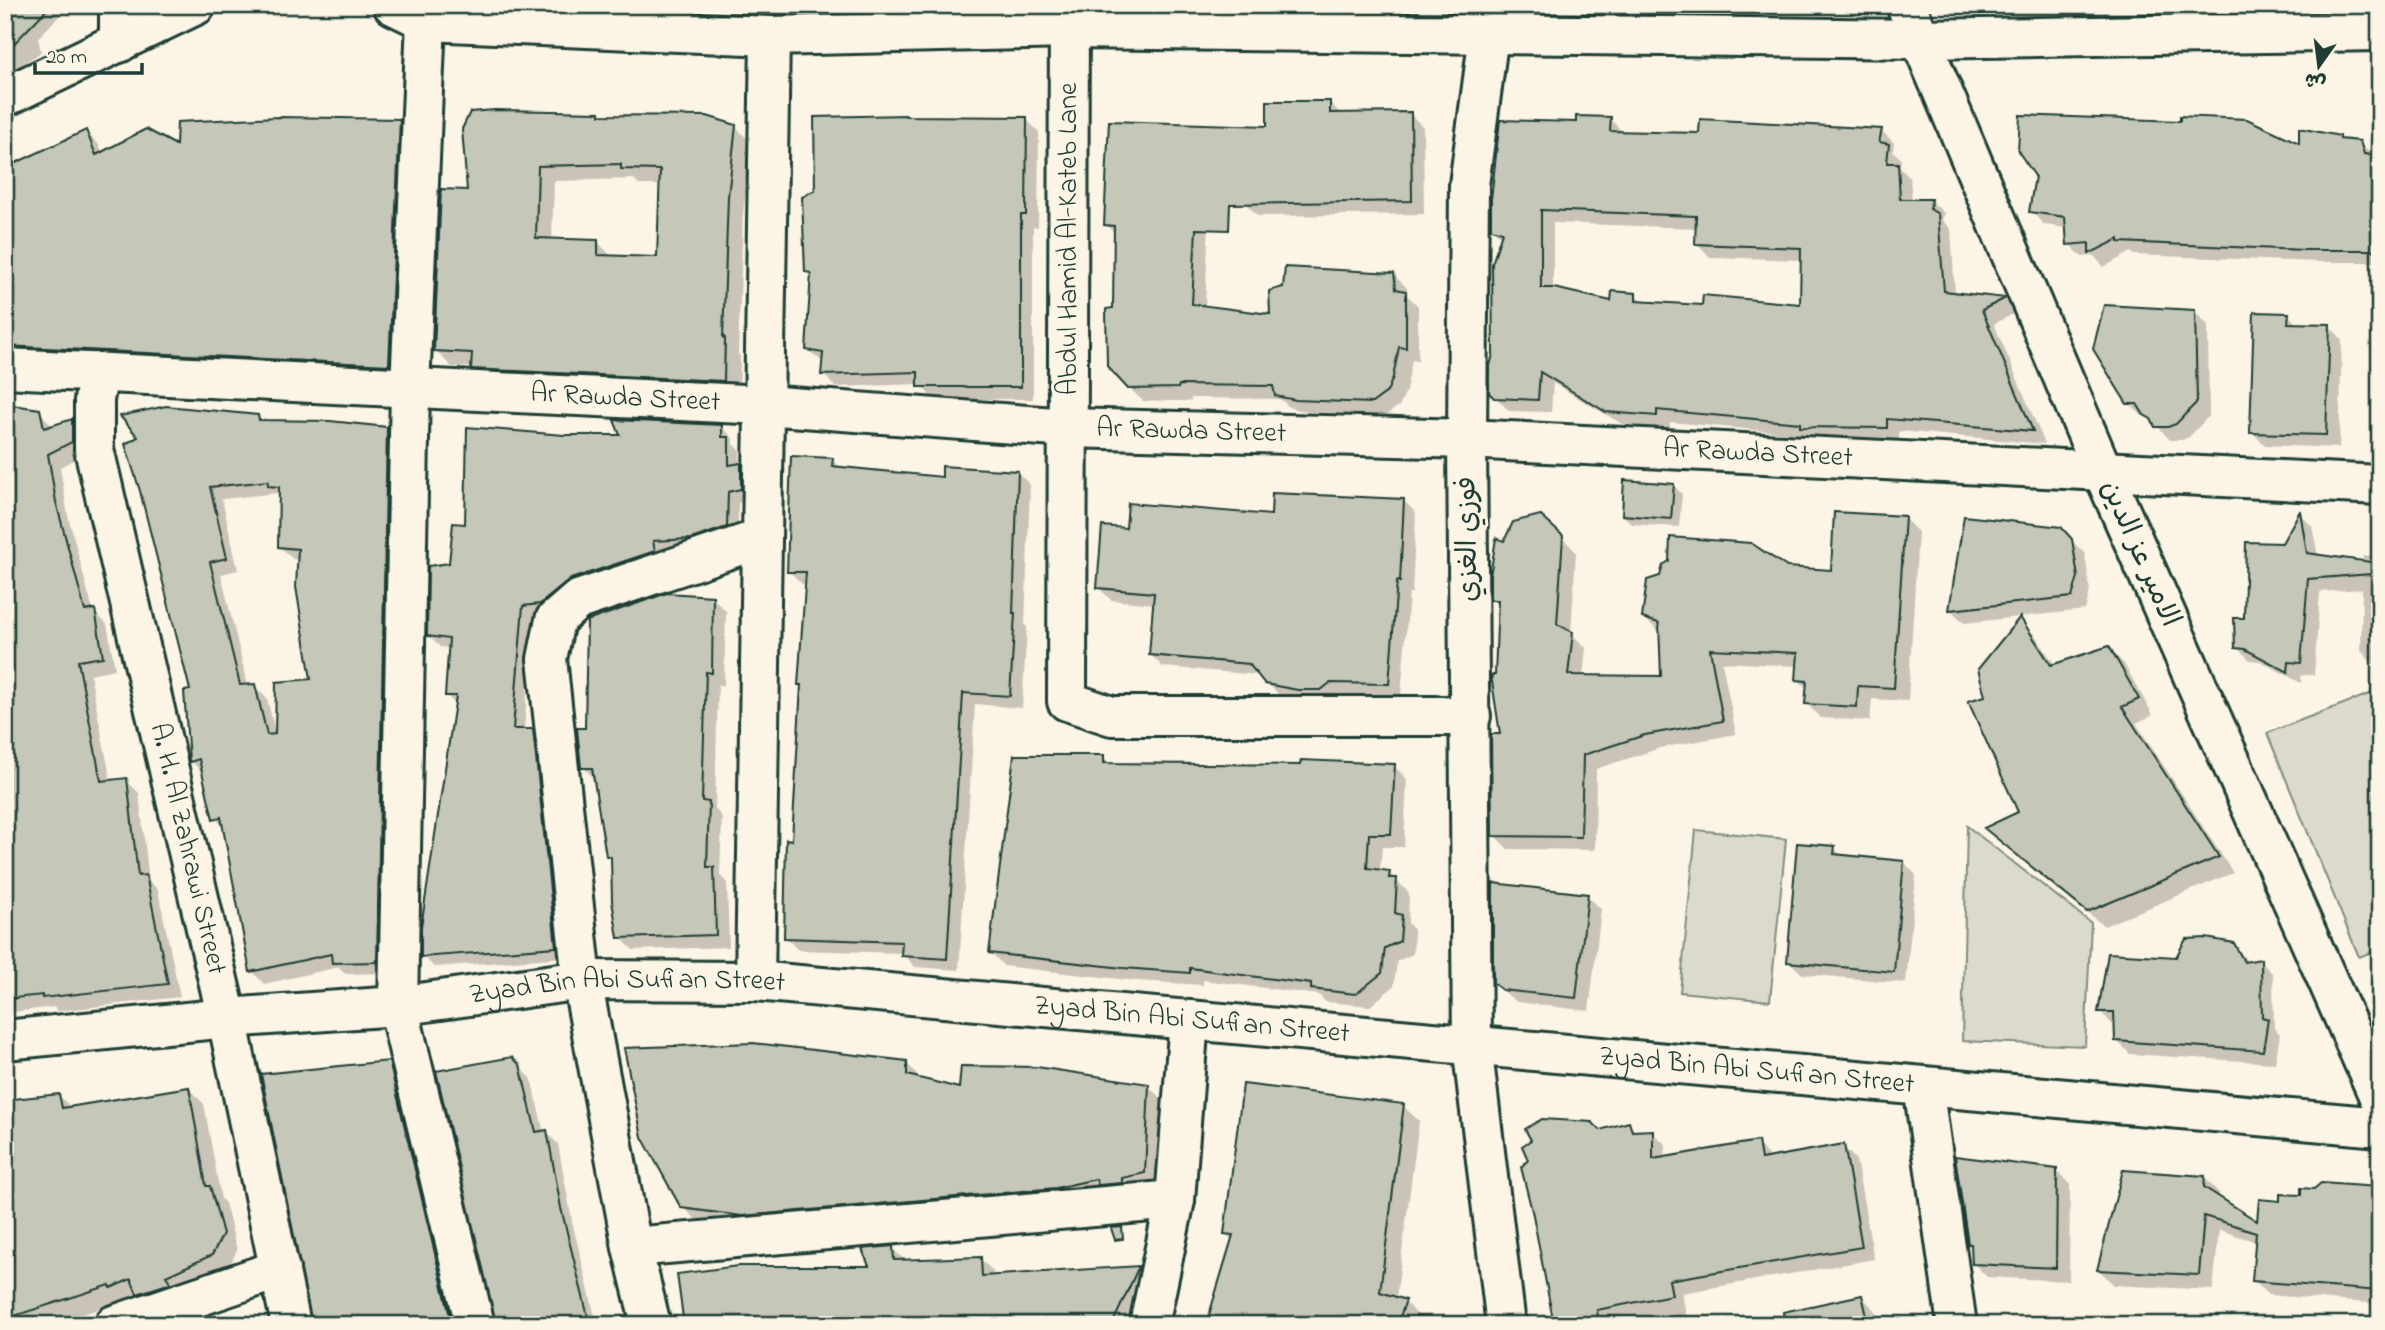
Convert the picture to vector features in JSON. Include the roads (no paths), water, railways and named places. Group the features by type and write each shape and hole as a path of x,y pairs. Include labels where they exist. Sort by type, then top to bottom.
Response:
{"street":[{"path":"5,97 119,24 196,5"},
{"path":"393,5 426,21 770,36 1069,17 1489,34 1921,40 2380,31"},
{"name":"الامير عز الدين","path":"1906,5 2103,472 2380,1099"},
{"name":"Abdul Hamid Al-Kateb Lane","path":"1069,17 1067,701 1112,716 1471,716"},
{"path":"426,21 410,388 398,1006 475,1325"},
{"name":"فوزي الغزي","path":"1489,34 1469,185 1472,1045 1506,1325"},
{"path":"755,981 770,36"},
{"name":"Ar Rawda Street","path":"5,368 764,405 1068,428 1468,439 2380,485"},
{"name":"A. H. Al Zahrawi Street","path":"99,372 93,412 94,449 227,1018 291,1325"},
{"path":"651,1325 632,1247 582,980 547,659 555,620 578,600 762,538"},
{"name":"Zyad Bin Abi Sufian Street","path":"5,1040 227,1018 398,1006 582,980 755,981 2380,1127"},
{"path":"1149,1325 1175,1200 1189,1020"},
{"path":"1923,1086 1957,1325"},
{"path":"632,1247 1175,1200"},
{"path":"114,1325 280,1269"}]}
